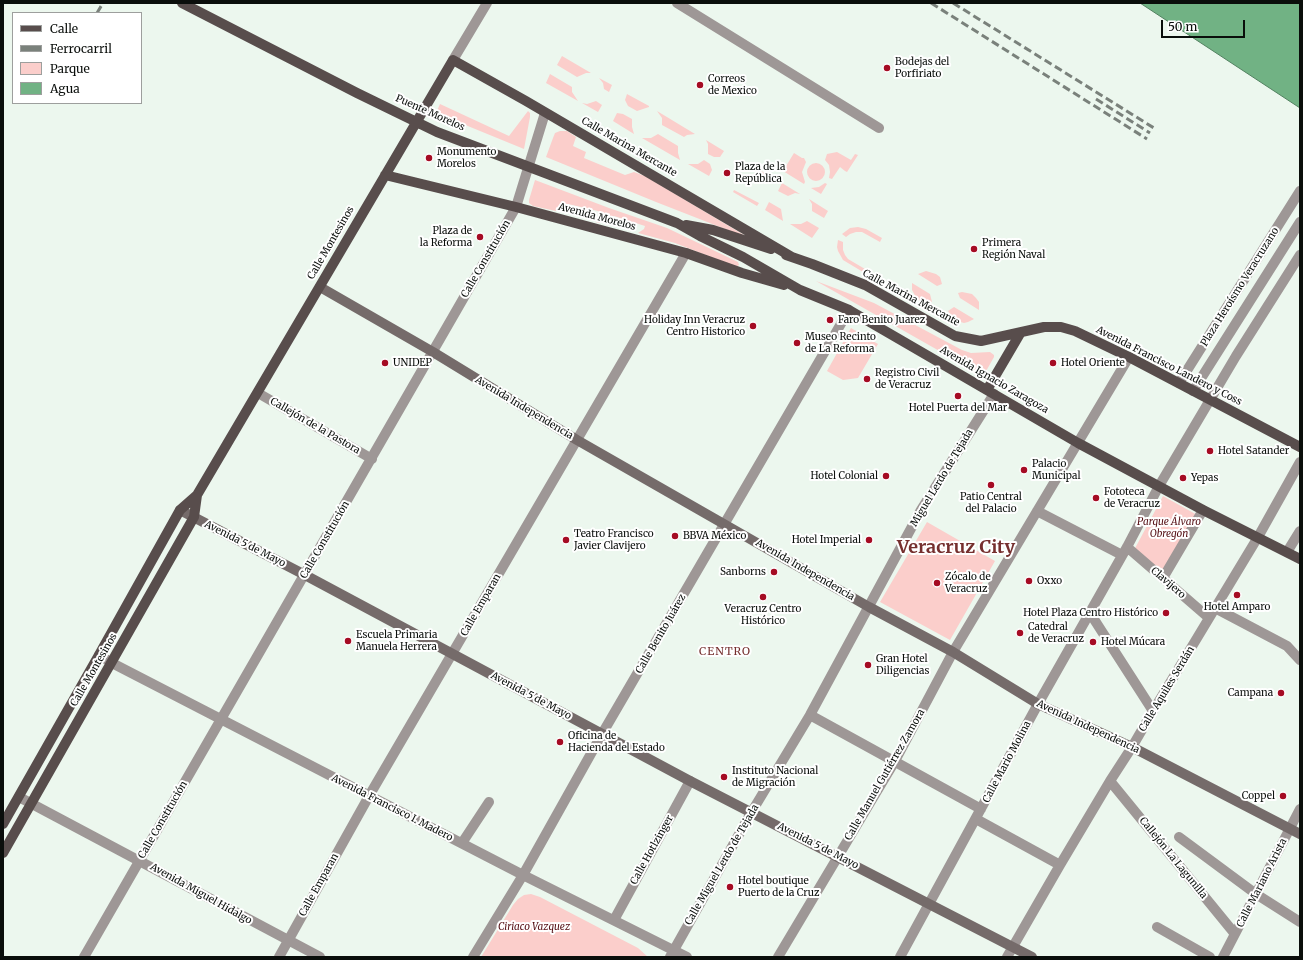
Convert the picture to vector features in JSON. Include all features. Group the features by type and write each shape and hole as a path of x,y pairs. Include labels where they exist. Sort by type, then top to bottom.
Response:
{"main road":[{"name":"Puente Morelos","path":"182,3 356,93 437,132 677,223"},
{"name":"Calle Marina Mercante","path":"453,60 526,101 792,257"},
{"name":"Calle Montesinos","path":"3,853 194,517 198,495 453,60"},
{"name":"Avenida Morelos","path":"385,175 516,207 686,254 742,273 800,290"},
{"name":"Calle Marina Mercante","path":"677,223 713,230 792,257 865,285 955,336 981,341 1021,332"},
{"name":"Avenida Ignacio Zaragoza","path":"677,223 743,257 800,290 848,310 1078,443 1202,510 1300,559"},
{"name":"Avenida Francisco Landero y Coss","path":"1021,332 1044,327 1061,327 1075,332 1179,383 1300,447"},
{"path":"990,392 1021,332"},
{"name":"Calle Montesinos","path":"3,824 180,510 198,495"}],"street":[{"name":"Calle Montesinos","path":"453,60 487,3"},
{"path":"677,3 879,128"},
{"name":"Calle Constitución","path":"84,957 516,207 545,113"},
{"name":"Plaza Heroísmo Veracruzano","path":"1179,383 1300,191"},
{"path":"1194,391 1300,222"},
{"name":"Calle Emparan","path":"278,957 370,796 686,254"},
{"name":"Calle Mario Molina","path":"900,957 1038,704 1125,551 1159,486 1236,356 1300,255"},
{"name":"Avenida Independencia","path":"320,287 433,352 577,440 869,607 953,652 1038,704 1132,747 1300,834"},
{"name":"Calle Benito Juárez","path":"473,957 523,876 602,734 848,310"},
{"path":"1221,347 1236,356"},
{"name":"Calle Manuel Gutiérrez Zamora","path":"778,957 895,761 953,652 1128,357"},
{"name":"Callejón de la Pastora","path":"258,392 372,459"},
{"name":"Miguel Lerdo de Tejada","path":"869,607 921,510 990,392"},
{"name":"Calle Aquiles Serdán","path":"1008,957 1060,865 1258,537 1300,462"},
{"name":"Avenida 5 de Mayo","path":"180,510 305,575 690,781 1032,957"},
{"path":"1162,578 1202,510"},
{"name":"Clavijero","path":"1037,512 1125,551 1162,578 1209,618"},
{"path":"1287,552 1300,530"},
{"name":"Calle Miguel Lerdo de Tejada","path":"672,954 751,813 810,716 869,607"},
{"path":"1215,608 1287,646 1300,660"},
{"path":"1090,612 1152,711"},
{"name":"Avenida Francisco I. Madero","path":"99,655 221,720 462,843 523,876 614,920 672,954 687,957"},
{"path":"810,716 981,809"},
{"name":"Calle Hotlzinger","path":"614,920 690,781"},
{"name":"Callejón La Lagunilla","path":"1110,781 1235,934"},
{"name":"Avenida Miguel Hidalgo","path":"19,796 320,957"},
{"path":"462,843 489,802"},
{"name":"Calle Mariano Arista","path":"1223,957 1300,809"},
{"path":"976,819 1060,865"},
{"path":"1179,837 1256,894 1300,922"},
{"path":"1157,927 1210,957"}],"green space":[{"path":"562,56 591,73 586,73 577,77 557,65"},
{"path":"550,74 572,87 572,92 578,101 546,83"},
{"path":"599,78 612,85 609,92 604,89 603,83"},
{"path":"627,94 649,107 637,111 628,106 625,100"},
{"path":"596,101 602,105 598,112 582,103 587,104"},
{"path":"440,104 509,136 528,111 530,113 530,117 524,149 436,113"},
{"path":"657,111 695,134 684,137 662,125 662,118"},
{"path":"617,113 623,114 632,119 634,134 613,121"},
{"path":"567,131 576,137 573,146 586,152 584,158 625,175 634,172 645,176 744,235 743,236 656,202 546,157 555,133"},
{"path":"658,134 678,146 680,160 642,138 651,138"},
{"path":"706,140 724,151 720,157 714,157 708,154 708,144"},
{"path":"837,152 851,160 855,154 858,155 847,172 840,167 832,179 829,178 829,165 825,160 827,154"},
{"path":"794,153 804,158 806,162 802,172 805,182 804,184 783,171"},
{"path":"704,160 710,164 712,170 709,176 688,164 698,164"},
{"path":"816,163 822,166 825,172 822,178 816,181 810,178 807,172 810,166"},
{"path":"750,165 774,178 773,181 748,167"},
{"path":"535,180 667,228 738,262 739,265 736,267 675,243 638,233 644,229 645,226 614,216 599,223 596,222 596,219 601,217 598,211 568,204 556,211 533,206 529,203 529,200"},
{"path":"782,183 800,194 795,193 788,196 778,191"},
{"path":"825,183 827,184 821,194 811,188 819,187"},
{"path":"734,190 759,203 757,206 733,192"},
{"path":"809,199 828,211 824,218 812,211 812,204"},
{"path":"769,202 781,209 783,221 765,210"},
{"path":"807,221 819,228 812,238 790,224 801,224"},
{"path":"858,227 866,229 882,238 880,242 862,232 856,232 846,237 842,234 850,228"},
{"path":"838,240 843,242 843,250 848,259 865,269 863,272 843,260 837,247"},
{"path":"926,271 940,277 942,284 937,286 918,274"},
{"path":"816,281 874,303 962,350 971,353 990,352 994,355 994,357 985,373 980,374"},
{"path":"912,283 930,294 932,302 922,302 917,299 912,290"},
{"path":"962,292 972,294 976,298 979,302 979,310 960,298 958,293"},
{"path":"954,307 974,319 964,323 954,320 948,311"},
{"path":"851,328 878,344 858,378 843,380 827,371"},
{"name":"Parque Álvaro Obregón","path":"1163,496 1199,516 1163,578 1133,552"},
{"name":"Zócalo de Veracruz","path":"927,522 995,561 950,640 880,602"},
{"name":"Ciriaco Vazquez","path":"531,894 540,897 638,948 648,957 481,957 513,905 524,895"}],"water":[{"path":"1140,3 1300,3 1300,108"}],"railway":[{"path":"98,12 103,3"},
{"path":"931,3 1147,139"},
{"path":"953,3 1154,128"},
{"path":"1096,99 1150,133"}],"place":[{"name":"Bodejas del Porfiriato","path":"887,68"},
{"name":"Correos de Mexico","path":"700,85"},
{"name":"Monumento Morelos","path":"429,158"},
{"name":"Plaza de la República","path":"727,173"},
{"name":"Plaza de la Reforma","path":"480,237"},
{"name":"Primera Región Naval","path":"974,249"},
{"name":"Faro Benito Juarez","path":"830,320"},
{"name":"Holiday Inn Veracruz Centro Historico","path":"753,326"},
{"name":"Museo Recinto de La Reforma","path":"797,343"},
{"name":"UNIDEP","path":"385,363"},
{"name":"Hotel Oriente","path":"1053,363"},
{"name":"Registro Civil de Veracruz","path":"867,379"},
{"name":"Hotel Puerta del Mar","path":"958,396"},
{"name":"Hotel Satander","path":"1210,451"},
{"name":"Palacio Municipal","path":"1024,470"},
{"name":"Hotel Colonial","path":"886,476"},
{"name":"Yepas","path":"1183,478"},
{"name":"Patio Central del Palacio","path":"991,485"},
{"name":"Fototeca de Veracruz","path":"1096,498"},
{"name":"BBVA México","path":"675,536"},
{"name":"Teatro Francisco Javier Clavijero","path":"566,540"},
{"name":"Hotel Imperial","path":"869,540"},
{"name":"Sanborns","path":"774,572"},
{"name":"Oxxo","path":"1029,581"},
{"name":"Zócalo de Veracruz","path":"937,583"},
{"name":"Hotel Amparo","path":"1237,595"},
{"name":"Veracruz Centro Histórico","path":"763,597"},
{"name":"Hotel Plaza Centro Histórico","path":"1166,613"},
{"name":"Catedral de Veracruz","path":"1020,633"},
{"name":"Escuela Primaria Manuela Herrera","path":"348,641"},
{"name":"Hotel Múcara","path":"1093,642"},
{"name":"Gran Hotel Diligencias","path":"868,665"},
{"name":"Campana","path":"1281,693"},
{"name":"Oficina de Hacienda del Estado","path":"560,742"},
{"name":"Instituto Nacional de Migración","path":"724,777"},
{"name":"Coppel","path":"1283,796"},
{"name":"Hotel boutique Puerto de la Cruz","path":"730,887"}],"district":[{"name":"Veracruz City","path":"956,548"},
{"name":"CENTRO","path":"725,652"}]}
